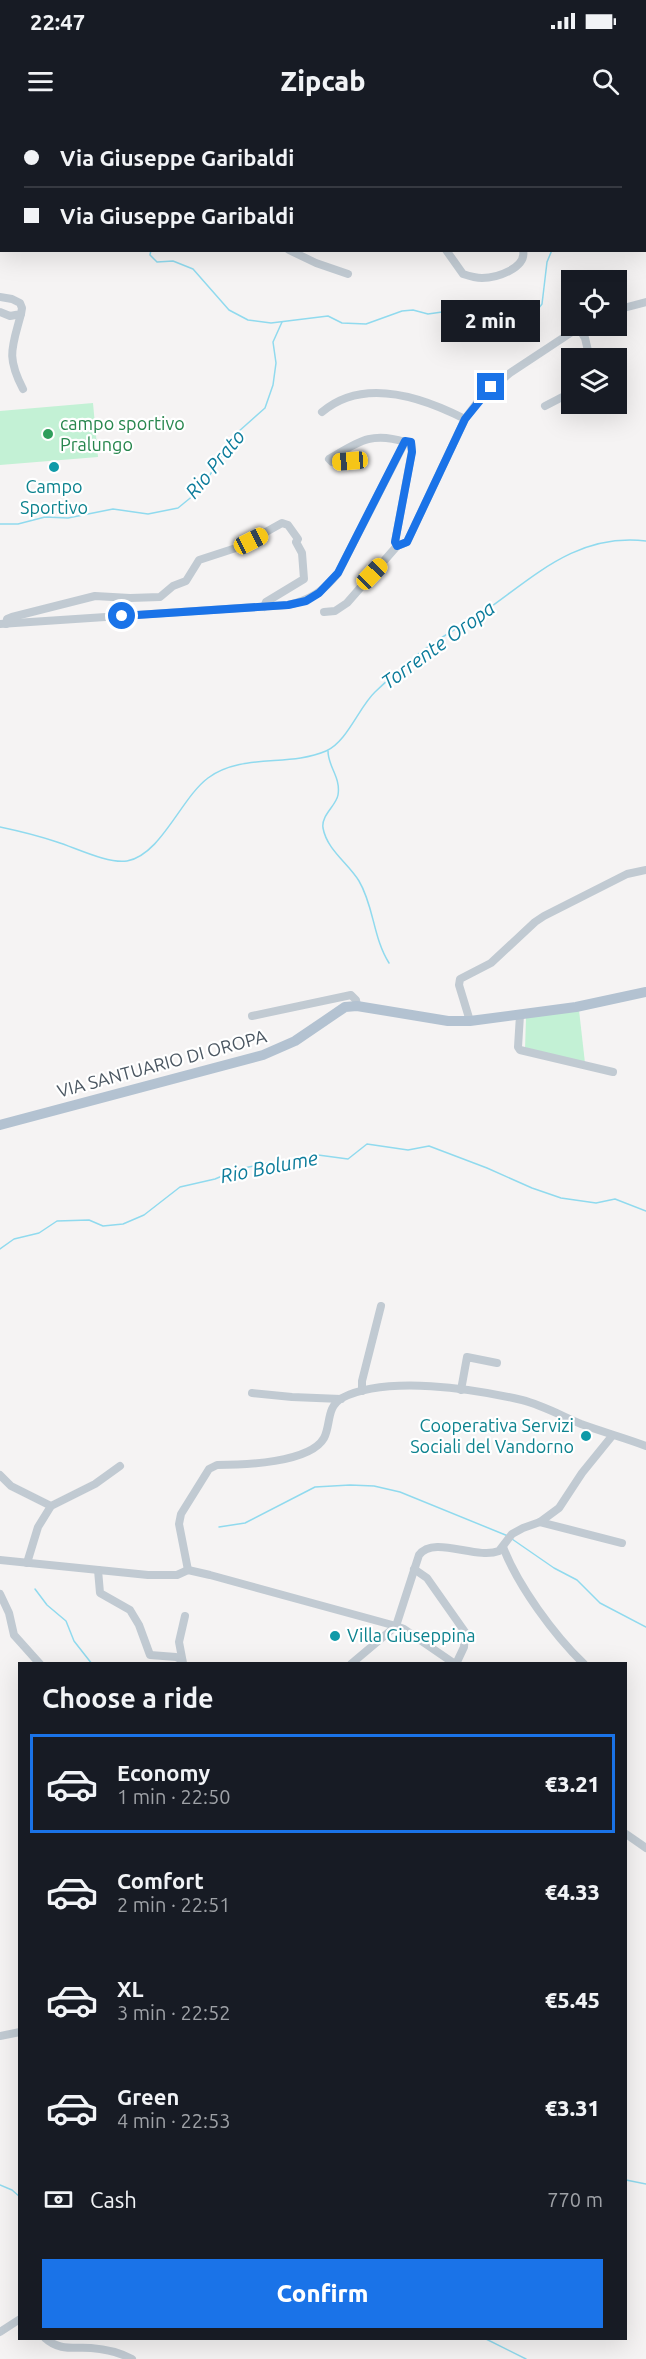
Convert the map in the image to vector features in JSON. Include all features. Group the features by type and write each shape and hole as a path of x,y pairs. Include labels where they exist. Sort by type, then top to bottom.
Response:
{"main road":[{"name":"VIA SANTUARIO DI OROPA","path":"0,1125 263,1055 295,1041 345,1007 357,1006 447,1021 470,1021 576,1007 645,992"}],"street":[{"path":"293,252 348,274"},
{"path":"447,252 463,274 483,278 492,277 521,264 524,258 523,252"},
{"path":"0,297 20,303 22,308 10,350 12,365 23,388"},
{"path":"627,307 646,302"},
{"path":"0,312 10,316 21,314"},
{"path":"324,612 335,611 347,603 397,546 407,542 465,419 491,387 565,336"},
{"path":"322,412 348,395 390,393 407,396 465,419"},
{"path":"545,406 561,398"},
{"path":"361,465 350,461 332,462 329,459 365,438 381,436 411,442 412,452 395,542 397,546"},
{"path":"3,624 264,607 306,601 329,585 338,573 405,441"},
{"path":"3,624 12,617 95,596 160,597 173,586 186,581 199,560 239,547 282,523 288,525 298,539 302,553 304,579 266,602 264,607"},
{"path":"470,1021 459,986 460,979 491,963 544,916 627,874 646,870"},
{"name":"VIA SANTUARIO DI OROPA","path":"252,1016 351,995 356,1000 357,1006"},
{"path":"520,1015 518,1047 520,1050 613,1072"},
{"path":"362,1391 362,1381 381,1306"},
{"path":"462,1390 467,1357 497,1363"},
{"path":"252,1393 341,1399 373,1388 403,1385 462,1390 531,1403 612,1436 646,1446"},
{"path":"188,1570 179,1524 181,1514 209,1469 217,1465 281,1459 305,1454 319,1445 324,1438 331,1412 341,1399"},
{"path":"353,1662 396,1626 419,1556 428,1548 494,1553 512,1534 540,1522 565,1502 582,1473 612,1436"},
{"path":"27,1563 38,1527 51,1506 95,1484 120,1466"},
{"path":"0,1475 11,1486 51,1506"},
{"path":"540,1522 622,1543"},
{"path":"505,1544 510,1566 567,1648 582,1662"},
{"path":"0,1560 170,1576 188,1570 396,1626 452,1662"},
{"path":"414,1569 427,1578 465,1632 464,1647 456,1662"},
{"path":"98,1570 100,1593 130,1610 140,1625 150,1655 176,1657 183,1662"},
{"path":"0,1594 9,1613 14,1635 35,1662"},
{"path":"183,1662 179,1642 185,1616"},
{"path":"627,1835 646,1848"},
{"path":"0,2036 18,2032"},
{"path":"0,2332 18,2320"},
{"path":"47,2340 62,2348 111,2351 132,2359"}],"green space":[{"name":"campo sportivo Pralungo","path":"93,403 98,457 0,465 0,411"},
{"path":"579,1010 585,1063 525,1049 526,1018"}],"waterway":[{"path":"151,252 150,255 157,262 173,261 193,269 229,310 248,320 271,323 328,316 342,323 366,324 402,311 413,310 428,314 449,311 484,328 515,324 534,314 542,304 547,262 551,252"},
{"name":"Rio Prato","path":"0,524 18,524 45,517 68,518 113,509 148,514 178,508 200,490 238,432 265,408 273,385 276,363 273,342 282,322"},
{"name":"Torrente Oropa","path":"0,827 111,860 127,861 139,857 160,837 198,787 208,778 236,765 312,756 326,751 347,732 369,698 405,664 559,559 599,544 622,540 646,541"},
{"path":"328,751 336,777 338,795 324,819 325,836 333,850 359,881 389,963"},
{"name":"Rio Bolume","path":"0,1249 14,1239 39,1233 57,1221 89,1220 103,1226 123,1224 144,1215 180,1187 215,1179 239,1169 269,1163 295,1161 318,1155 348,1159 367,1144 408,1150 429,1146 561,1198 596,1203 615,1199 646,1211"},
{"path":"219,1527 245,1523 315,1487 350,1485 374,1486 400,1492 508,1536"},
{"path":"512,1539 554,1568 577,1580 600,1603 646,1627"},
{"path":"35,1589 47,1605 66,1621 74,1641 90,1662"},
{"path":"627,2180 646,2184"},
{"path":"0,2185 18,2195"},
{"path":"488,2340 526,2359"}],"place":[{"name":"campo sportivo Pralungo","path":"48,434"},
{"name":"Campo Sportivo","path":"54,467"},
{"name":"Cooperativa Servizi Sociali del Vandorno","path":"586,1436"},
{"name":"Villa Giuseppina","path":"335,1636"}],"route":[{"path":"122,616 288,605 306,601 319,593 338,573 405,441 411,442 412,452 395,542 397,546 402,546 407,542 465,419 491,387"}]}
